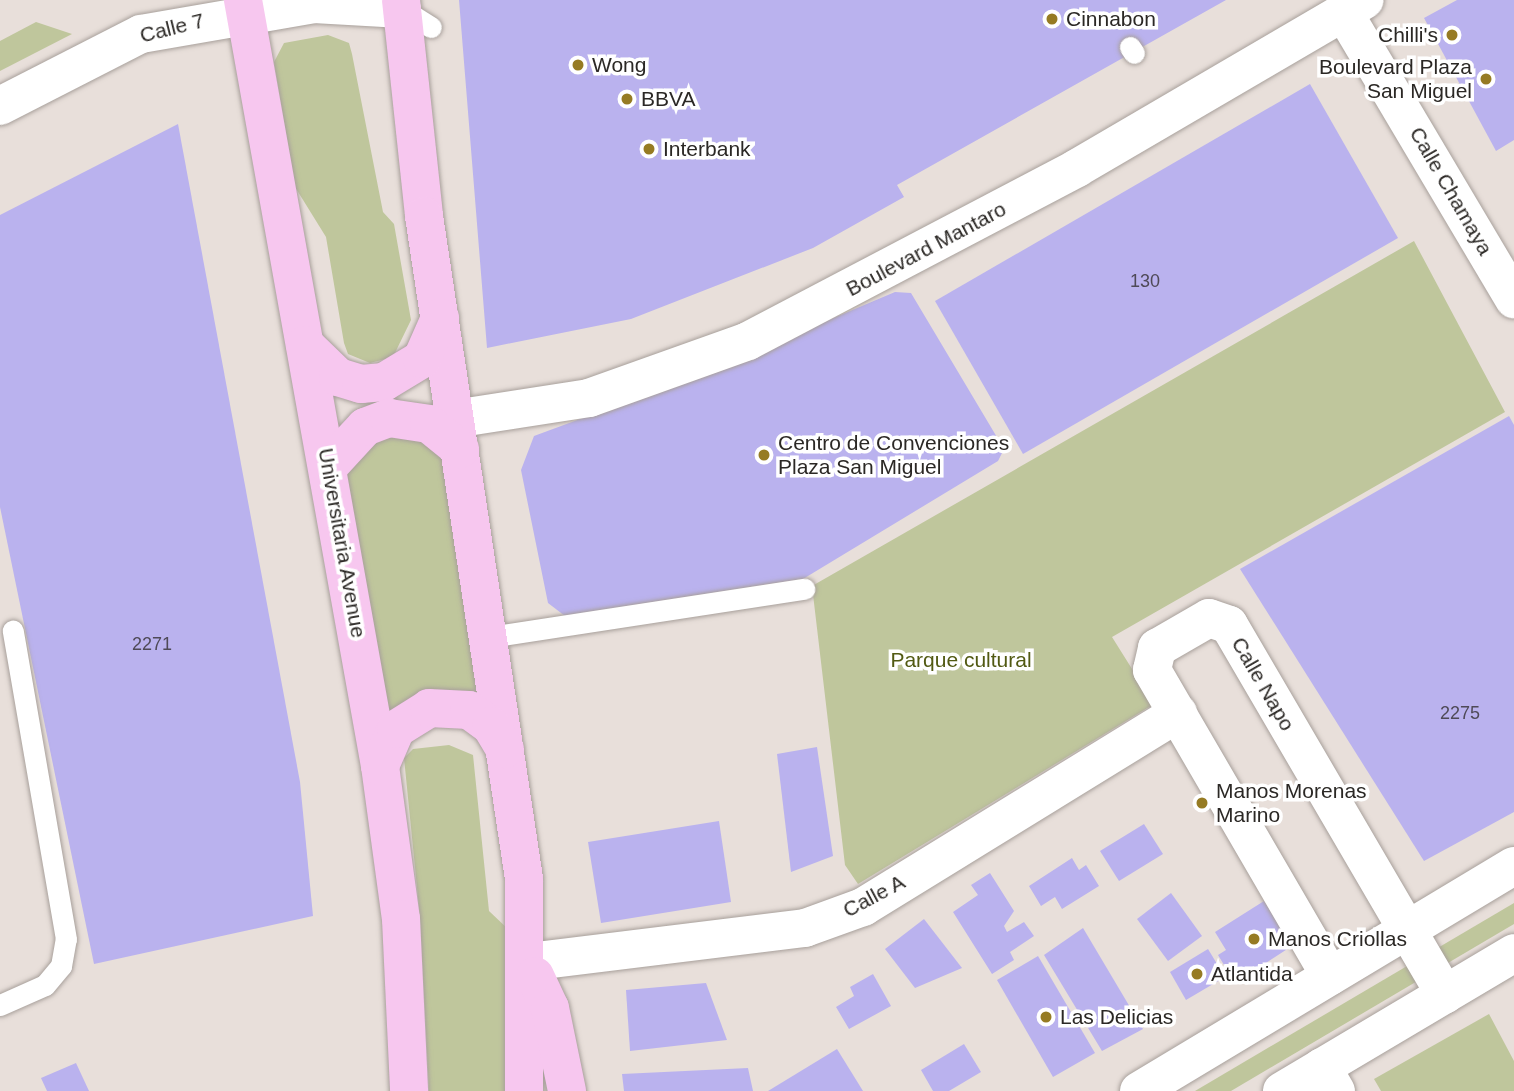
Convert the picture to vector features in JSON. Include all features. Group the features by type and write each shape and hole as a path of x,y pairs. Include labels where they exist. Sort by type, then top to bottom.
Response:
{"main road":[{"name":"Universitaria Avenue","path":"245,7 329,466 380,766 401,919 409,1091"},
{"path":"411,12 440,318 524,879 528,962 524,1091"},
{"path":"305,345 338,377 361,384 384,382 422,359 440,318"},
{"path":"329,466 365,427 389,418 429,424 457,434"},
{"path":"380,766 396,729 429,708 456,707 481,717 505,749"},
{"path":"528,962 550,1008 567,1091"}],"street":[{"name":"Calle 7","path":"0,106 141,34 245,7 314,4 411,12"},
{"name":"Calle Chamaya","path":"1354,6 1396,98 1514,299"},
{"name":"Boulevard Mantaro","path":"457,434 589,398 748,341 1077,168 1354,6"},
{"name":"Calle Napo","path":"1331,976 1152,670 1153,654 1202,620 1223,620 1445,994"},
{"name":"Calle A","path":"528,962 769,934 805,928 863,907 1178,713"},
{"path":"1139,1091 1514,866"},
{"path":"1282,1091 1329,1079 1445,994 1514,953"}],"lane":[{"path":"489,637 804,589"},
{"path":"0,1005 46,985 61,966 66,939 13,631"}],"green space":[{"path":"36,22 72,34 0,71 0,41"},
{"path":"328,35 349,43 383,212 394,224 411,320 393,357 370,363 348,354 344,343 326,237 295,187 274,62 284,43"},
{"name":"Parque cultural","path":"1414,241 1505,412 1112,637 1154,704 858,884 845,865 812,586"},
{"path":"400,436 419,437 440,449 482,700 382,718 342,471 379,440"},
{"path":"449,745 473,755 489,911 509,930 505,1091 429,1091 420,917 404,758 413,749"},
{"path":"1514,903 1514,924 1231,1091 1195,1091"},
{"path":"1489,1014 1514,1061 1514,1091 1381,1091 1374,1079"}],"building":[{"path":"459,0 1226,0 897,185 904,197 813,248 631,319 487,348"},
{"name":"Boulevard Plaza San Miguel","path":"1457,0 1514,0 1514,140 1496,151 1424,18"},
{"path":"1310,84 1398,238 1023,454 935,301"},
{"path":"178,124 300,782 313,916 94,964 0,507 0,215"},
{"name":"Centro de Convenciones Plaza San Miguel","path":"895,292 911,293 1004,449 998,461 803,579 565,616 548,603 521,470 534,436 699,375"},
{"path":"1509,416 1514,425 1514,812 1424,861 1240,569"},
{"path":"817,747 833,856 791,872 777,754"},
{"path":"719,821 731,902 601,923 588,842"},
{"path":"1144,824 1163,854 1119,881 1100,851"},
{"path":"1072,858 1079,870 1086,865 1099,886 1062,909 1055,897 1041,906 1029,886"},
{"path":"990,873 1014,911 1004,926 1007,932 1024,922 1034,936 1010,952 1014,960 992,974 953,912 978,895 971,885"},
{"path":"1171,893 1202,936 1168,961 1137,919"},
{"name":"Manos Criollas","path":"1264,901 1292,946 1235,983 1218,955 1226,950 1215,932"},
{"path":"924,919 962,968 915,988 885,949"},
{"path":"1083,928 1143,1029 1102,1051 1044,955"},
{"name":"Atlantida","path":"1208,949 1225,977 1186,1000 1170,972"},
{"name":"Las Delicias","path":"1038,956 1095,1053 1053,1077 997,980"},
{"path":"873,974 891,1006 849,1029 836,1007 854,996 850,987"},
{"path":"706,983 727,1040 630,1051 626,990"},
{"path":"964,1044 981,1072 949,1091 933,1091 921,1070"},
{"path":"837,1049 863,1091 768,1091"},
{"path":"76,1063 89,1091 47,1091 41,1078"},
{"path":"748,1068 753,1091 624,1091 622,1074"}],"place":[{"name":"Cinnabon","path":"1052,19"},
{"name":"Chilli's","path":"1452,35"},
{"name":"Wong","path":"578,65"},
{"name":"Boulevard Plaza San Miguel","path":"1486,79"},
{"name":"BBVA","path":"627,99"},
{"name":"Interbank","path":"649,149"},
{"name":"Centro de Convenciones Plaza San Miguel","path":"764,455"},
{"name":"Manos Morenas Marino","path":"1202,803"},
{"name":"Manos Criollas","path":"1254,939"},
{"name":"Atlantida","path":"1197,974"},
{"name":"Las Delicias","path":"1046,1017"}]}
